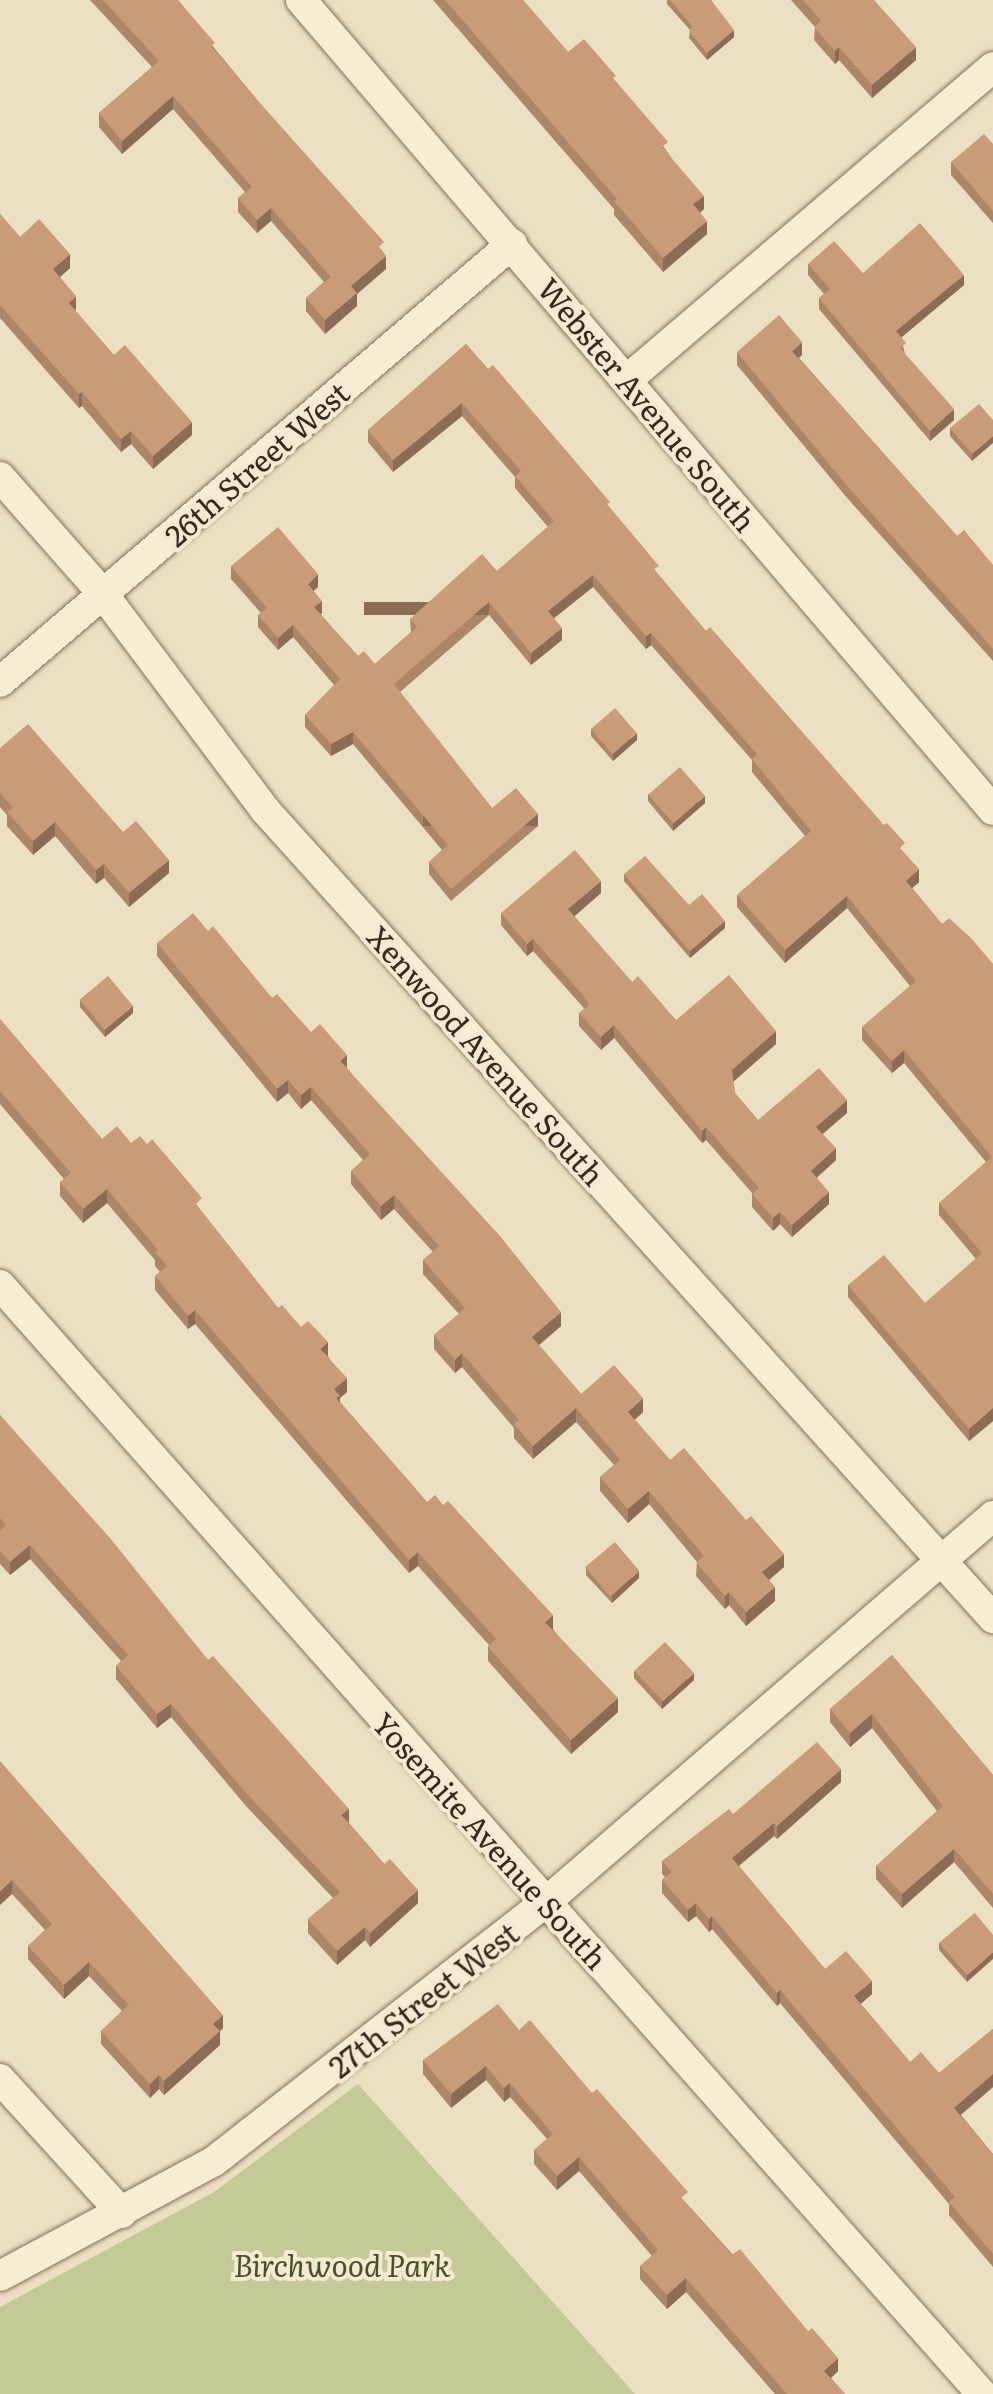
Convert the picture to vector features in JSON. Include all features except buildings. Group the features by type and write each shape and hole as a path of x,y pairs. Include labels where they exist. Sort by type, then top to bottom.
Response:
{"street":[{"name":"Webster Avenue South","path":"301,0 993,810"},
{"path":"628,379 993,68"},
{"name":"26th Street West","path":"0,682 512,244"},
{"name":"Xenwood Avenue South","path":"0,477 103,594 265,810 993,1618"},
{"name":"Yosemite Avenue South","path":"0,1285 982,2394"},
{"name":"27th Street West","path":"0,2276 212,2162 546,1902 993,1516"},
{"path":"0,2078 122,2213"}],"green space":[{"name":"Birchwood Park","path":"358,2084 635,2394 0,2394 0,2307 214,2192"}]}
